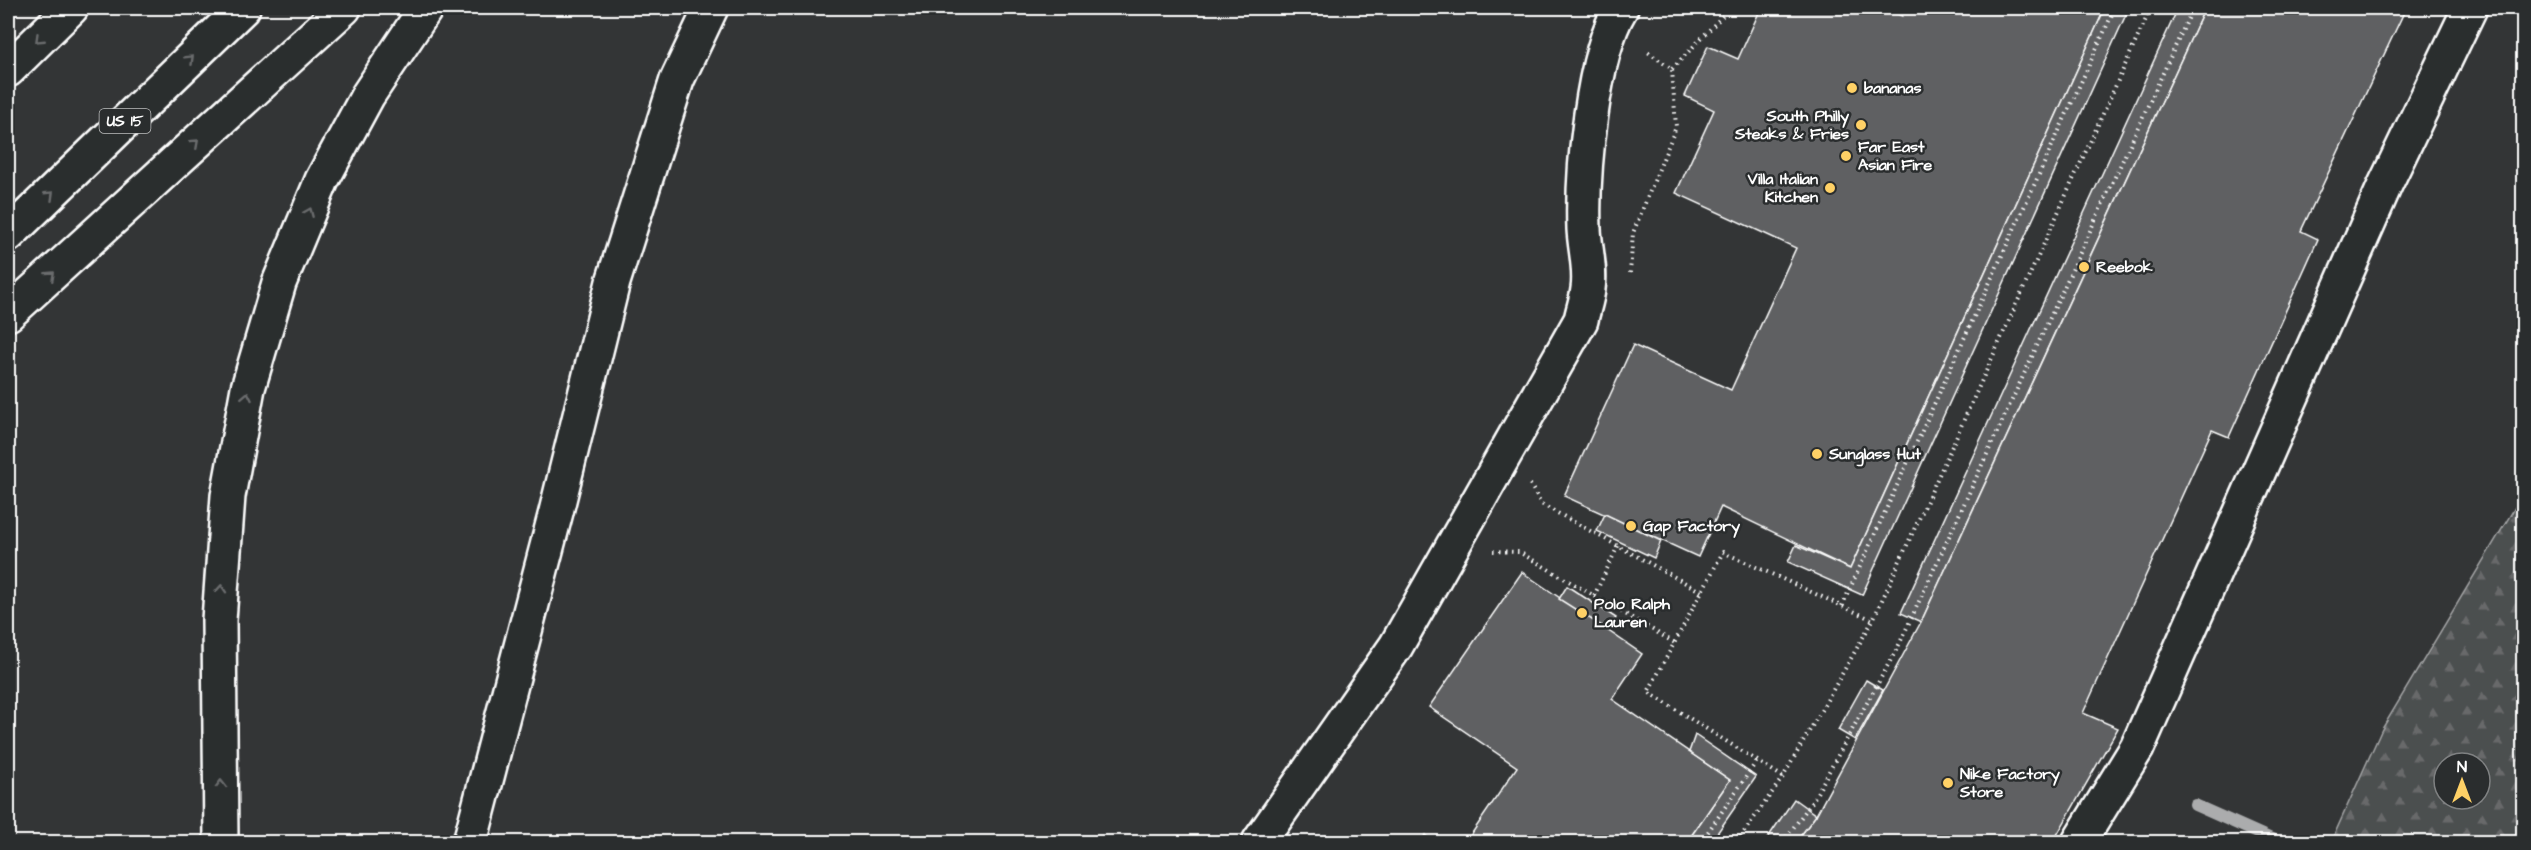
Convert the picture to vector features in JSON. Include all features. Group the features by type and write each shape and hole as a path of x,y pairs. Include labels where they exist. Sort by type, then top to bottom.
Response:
{"main road":[{"path":"8,70 72,8"},
{"name":"US 15","path":"8,236 243,8"},
{"path":"8,314 344,8"},
{"path":"221,843 219,620 228,496 248,388 279,283 322,180 368,95 426,8"},
{"path":"470,843 613,282 677,80 711,8"},
{"path":"1259,843 1396,646 1581,320 1588,289 1584,230 1585,174 1590,123 1599,69 1616,16 1621,8"},
{"path":"2079,843 2137,748 2380,196 2470,8"}],"path":[{"path":"1671,69 1730,8"},
{"path":"1842,606 2115,8"},
{"path":"1737,843 1783,777 1873,620 2151,8"},
{"path":"1783,843 1812,802 1898,647 2193,8"},
{"path":"1630,273 1633,233 1676,127 1671,69 1645,50"},
{"path":"1523,478 1541,504 1702,592"},
{"path":"1594,596 1618,546"},
{"path":"1484,548 1491,551 1519,552 1675,643"},
{"path":"1783,777 1648,692 1724,552 1873,620"},
{"path":"1701,843 1757,761"}],"green space":[{"path":"2523,494 2523,842 2331,842 2382,729"}],"building":[{"path":"1761,8 1884,8 1902,16 1906,8 2105,8 1850,569 1721,507 1698,557 1564,496 1633,345 1731,390 1796,248 1676,193 1714,110 1685,96 1708,46 1738,59"},
{"path":"2105,8 2129,8 1862,595 1788,562 1796,545 1850,569"},
{"path":"2178,8 2205,8 1921,622 1901,613"},
{"path":"2205,8 2406,8 2301,231 2318,239 2229,437 2212,430 2083,713 2118,728 2053,842 1796,842 1816,815 1921,622"},
{"path":"1605,514 1661,541 1654,558 1597,531"},
{"path":"1522,572 1642,654 1612,699 1730,780 1687,842 1466,842 1517,767 1429,707"},
{"path":"1567,586 1616,618 1608,630 1559,599"},
{"path":"1866,680 1883,690 1855,740 1838,730"},
{"path":"1695,735 1756,777 1711,842 1687,842 1730,780 1689,752"},
{"path":"1794,799 1816,815 1796,842 1765,842"},
{"path":"1425,835 1435,842 1420,842"}],"waterway":[{"path":"2195,805 2278,842"}],"place":[{"name":"bananas","path":"1852,88"},
{"name":"South Philly Steaks & Fries","path":"1861,125"},
{"name":"Far East Asian Fire","path":"1846,156"},
{"name":"Villa Italian Kitchen","path":"1830,188"},
{"name":"Reebok","path":"2084,267"},
{"name":"Sunglass Hut","path":"1817,454"},
{"name":"Gap Factory","path":"1631,526"},
{"name":"Polo Ralph Lauren","path":"1582,613"},
{"name":"Nike Factory Store","path":"1948,783"}]}
